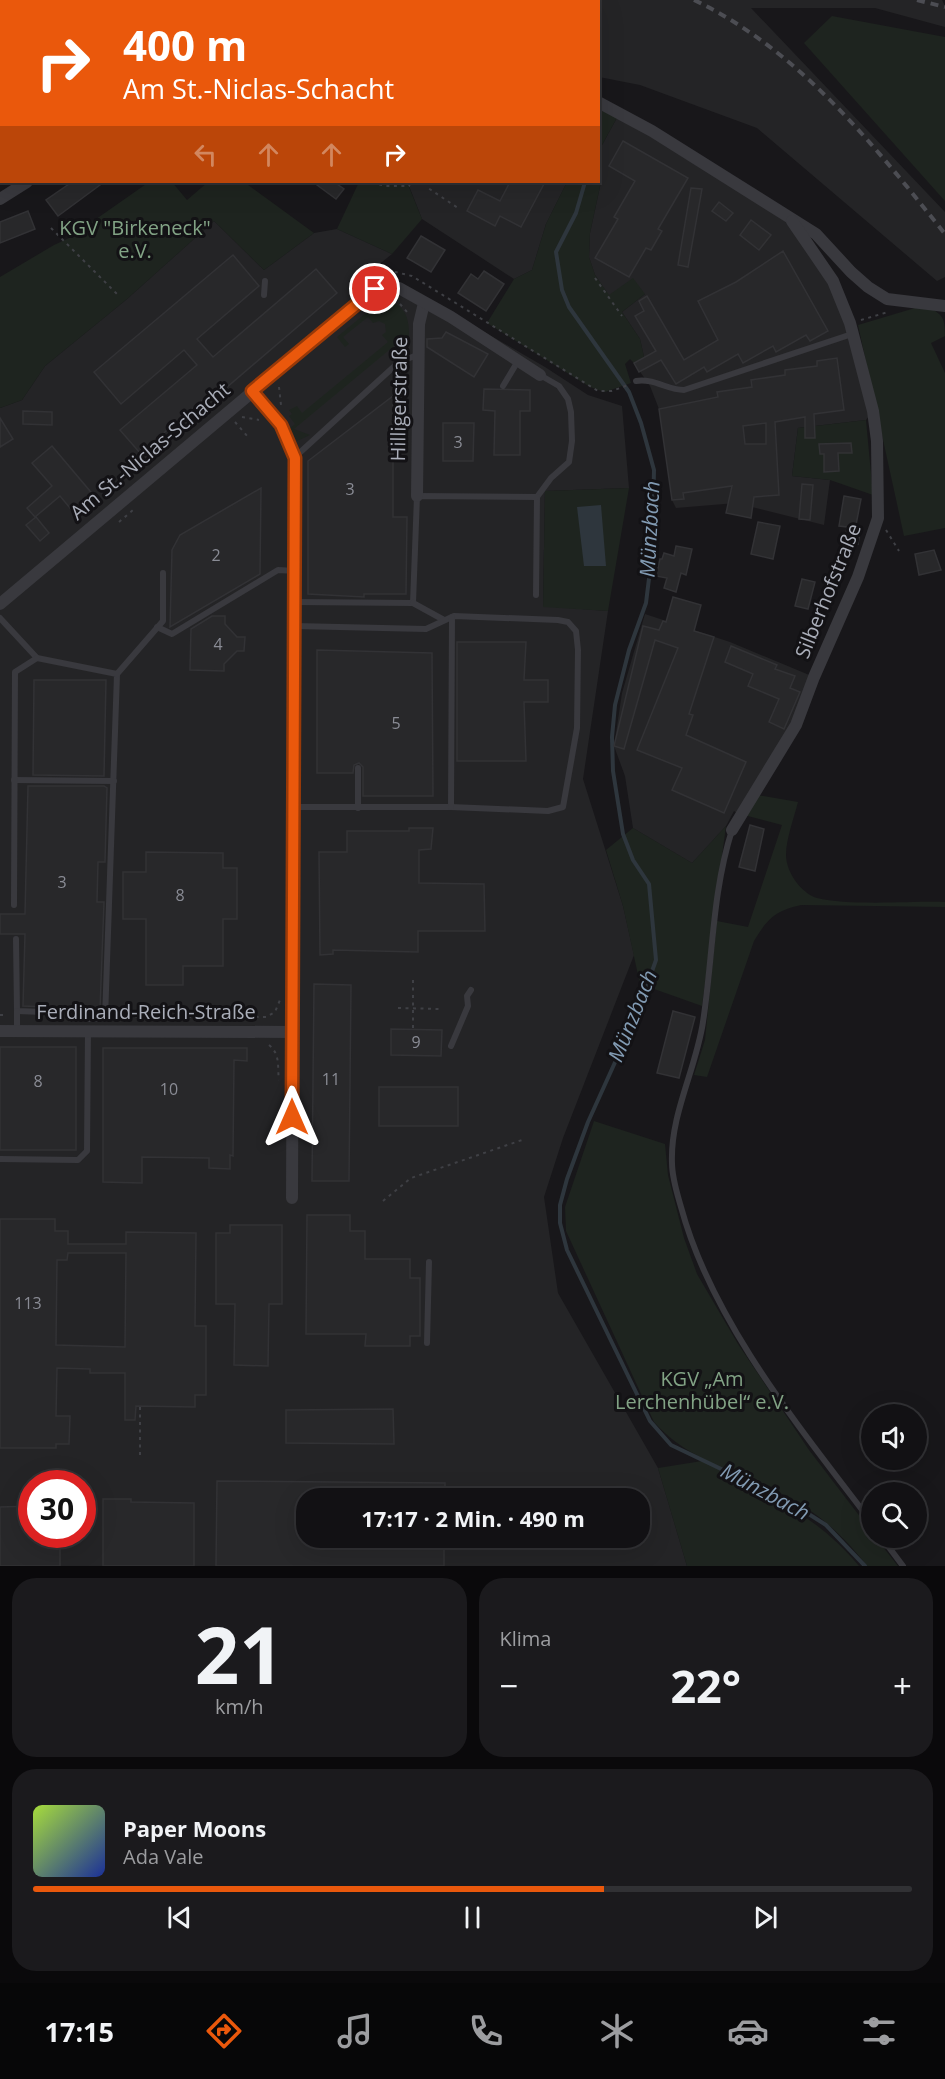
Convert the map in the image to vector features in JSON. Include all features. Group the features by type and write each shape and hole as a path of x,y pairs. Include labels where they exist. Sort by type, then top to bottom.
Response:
{"street":[{"name":"Silberhofstraße","path":"600,103 749,191 792,221 816,234 851,272 887,299 945,306"},
{"path":"0,199 25,183"},
{"name":"Silberhofstraße","path":"732,830 796,725 814,677 858,577 878,518 877,441 873,411 851,329 832,281 792,221"},
{"name":"Am St.-Niclas-Schacht","path":"0,604 375,289 399,288 540,375"},
{"name":"Hilligerstraße","path":"417,496 419,324 424,303"},
{"path":"252,391 277,420 295,458 292,1198"},
{"name":"Ferdinand-Reich-Straße","path":"0,1031 292,1032"}],"lane":[{"path":"264,295 265,281"},
{"path":"634,382 644,380 671,390 684,390 851,329"},
{"path":"295,458 399,362 420,354"},
{"path":"503,386 518,361"},
{"path":"536,595 537,497 551,478 569,462 573,441 568,399 559,386 540,375"},
{"path":"412,603 417,496 537,497"},
{"path":"157,627 172,634 278,570 295,571"},
{"path":"17,1011 70,1013 71,1020 105,1019 117,674 163,621 163,573"},
{"path":"295,602 412,603 444,620"},
{"path":"294,807 452,807 548,811 563,807 577,728 578,650 576,631 568,622 472,616 452,617 426,629 295,626"},
{"path":"452,617 452,807"},
{"path":"0,618 37,658 117,674"},
{"path":"14,905 15,672 37,658"},
{"path":"358,768 358,808"},
{"path":"14,780 114,781"},
{"path":"112,818 122,818"},
{"path":"732,830 723,858 713,914 700,1040 674,1134 671,1164 689,1237 705,1276 741,1340 819,1454 861,1509"},
{"path":"16,939 17,1031"},
{"path":"451,1046 468,1006 467,996 471,990"},
{"path":"0,1159 78,1160 87,1151 88,1031"},
{"path":"426,1343 429,1262"},
{"path":"890,1548 903,1566"}],"path":[{"path":"375,183 385,186 409,186 410,183"},
{"path":"427,183 428,189 458,208"},
{"path":"51,228 117,294"},
{"path":"595,278 622,316"},
{"path":"395,300 410,315"},
{"path":"851,329 890,311"},
{"path":"277,420 286,413 279,399 282,381"},
{"path":"620,388 634,382"},
{"path":"234,421 250,416 261,421"},
{"path":"112,528 139,505"},
{"path":"878,518 899,551"},
{"path":"412,980 413,1029"},
{"path":"105,1019 117,1016 266,1017 275,1012 281,995"},
{"path":"398,1008 439,1009"},
{"path":"262,1044 273,1048 280,1066 279,1080"},
{"path":"382,1201 411,1178 522,1140"},
{"path":"140,1407 140,1458"}],"shaded area":[{"path":"600,0 942,0 945,6 945,27 875,8 751,8 945,212 945,277 937,281 757,128 640,85 600,77"},
{"path":"619,114 792,221 833,281 873,411 866,420 798,428 792,476 830,480 824,525 736,503 676,508 672,500 659,409 650,386 634,363 644,357 640,339 622,312 645,294 609,296 595,275 589,257 590,233 602,177 602,145"},
{"path":"410,183 566,183 546,224 532,270 514,279 422,219 409,186"},
{"path":"214,221 264,270 314,233 337,229 392,254 361,279 359,286 363,291 410,289 545,367 588,395 622,406 629,488 545,491 543,606 608,611 583,779 623,906 634,955 563,1138 544,1197 558,1293 658,1468 687,1566 0,1566 0,408 22,400 45,366 127,299"},
{"path":"601,505 606,566 584,566 577,507"},
{"path":"645,614 730,642 814,677 796,725 740,815 734,811 726,826 692,863 633,828 625,776 614,746 622,693"}],"green space":[{"path":"832,16 945,37 945,201 804,43"},
{"path":"600,103 619,114 602,145 602,177 590,233 589,257 595,275 609,295 633,278 645,294 622,312 640,339 644,357 634,363 630,359 625,364 631,383 605,392 590,387 487,323 514,279 532,270 546,224 566,183 600,183"},
{"name":"KGV \"Birkeneck\" e.V.","path":"148,183 173,183 187,200 207,183 245,183 314,233 264,270 214,221 127,299 45,366 22,400 0,408 0,277 69,238"},
{"path":"359,183 411,183 409,187 422,219 392,254 337,229"},
{"path":"390,301 397,304 405,314 409,326 409,346 403,350 400,341 294,429 310,435 297,441 290,428 295,424 289,416 292,414 289,410 297,406 302,413 388,342 382,335 386,332 385,324 379,321 373,323 368,317 343,337 349,344 345,347 337,337 378,303"},
{"path":"925,305 941,316 945,329 945,336 931,343 945,373 945,528 904,536 858,325"},
{"path":"866,420 873,495 830,480 792,476 798,428"},
{"path":"629,488 608,611 543,607 545,491"},
{"path":"757,795 798,802 787,842 786,855 792,875 805,892 817,898 845,902 945,902 945,907 801,905 778,913 768,921 754,941 707,1077 694,1075 705,1040 717,921 748,927 782,825 744,815"},
{"path":"726,826 702,1006 640,984 623,906 606,850 633,828 692,863"},
{"name":"KGV „Am Lerchenhübel“ e.V.","path":"594,1121 665,1144 668,1175 684,1238 697,1274 738,1344 809,1450 861,1518 861,1548 884,1548 898,1566 867,1566 840,1535 808,1509 784,1495 698,1456 667,1435 654,1422 566,1231 565,1207"},
{"path":"702,1461 806,1517 842,1547 859,1566 687,1566 658,1468"}],"building":[{"path":"623,141 688,178 658,229 662,231 651,250 646,248 629,277 595,258 618,219 614,217 635,181 609,166"},
{"path":"71,183 103,183 58,216 46,200"},
{"path":"314,183 335,183 344,189 336,199"},
{"path":"509,183 544,183 521,227 500,216 495,226 467,211 478,190 500,201"},
{"path":"691,188 702,189 688,267 678,265"},
{"path":"719,202 733,213 726,221 712,211"},
{"path":"28,211 35,229 0,243 0,222"},
{"path":"751,220 771,235 759,250 740,235"},
{"path":"421,236 445,250 431,272 407,258"},
{"path":"783,251 828,331 810,341 806,335 776,352 773,346 743,363 738,354 707,372 704,367 676,384 661,360 639,372 634,363 656,351 635,316 644,311 639,301 647,296 684,360 718,340 698,301 736,282"},
{"path":"233,255 259,286 197,339 213,357 316,269 337,293 220,393 217,388 140,453 120,430 197,365 184,350 121,404 94,372"},
{"path":"484,271 504,284 486,311 458,293 471,274 478,279"},
{"path":"446,332 488,354 474,377 427,347 427,339 442,338"},
{"path":"837,358 844,410 814,414 815,438 805,438 805,417 775,422 779,495 754,497 751,518 726,513 732,486 683,493 684,499 672,500 659,409 718,397 717,392 752,387 751,380 785,375 785,370 817,366 817,361","holes":["766,423 766,444 745,444 743,426"]},
{"path":"484,389 530,390 530,411 520,411 520,455 494,455 495,411 483,410"},
{"path":"393,396 393,517 407,517 406,594 364,594 364,597 308,594 308,461"},
{"path":"23,411 52,412 52,425 23,424"},
{"path":"0,418 13,439 0,447"},
{"path":"443,423 474,423 473,461 443,461"},
{"path":"851,443 852,453 838,453 839,471 824,472 824,454 820,454 819,444"},
{"path":"52,446 95,497 75,514 60,496 35,517 27,508 52,486 32,463"},
{"path":"802,484 813,485 810,520 799,519"},
{"path":"261,488 260,574 170,627 172,550 180,535"},
{"path":"844,496 861,499 855,530 860,531 858,544 853,543 852,551 844,550 847,527 839,526"},
{"path":"36,517 49,533 40,541 26,525"},
{"path":"758,522 780,526 773,559 751,554"},
{"path":"676,546 692,549 686,575 681,573 676,592 664,588 667,578 656,576 660,559 664,553 674,556"},
{"path":"934,550 941,570 919,575 915,554"},
{"path":"802,579 815,582 808,609 795,606"},
{"path":"673,597 701,605 694,631 714,637 689,714 693,715 686,735 746,762 724,813 672,790 682,768 637,750 678,648 655,640 624,749 614,746 643,626 659,630 663,621 666,622"},
{"path":"212,616 225,616 225,624 237,637 245,637 244,651 237,651 224,664 224,671 190,670 191,629"},
{"path":"457,642 526,642 524,680 548,680 548,702 524,702 526,761 457,761"},
{"path":"731,646 777,665 775,669 795,676 790,688 800,692 784,729 769,722 779,699 748,686 753,674 725,662"},
{"path":"317,650 432,653 433,796 363,796 363,767 359,763 354,765 353,773 317,773"},
{"path":"34,680 106,680 104,776 33,775"},
{"path":"28,786 104,786 107,788 105,862 98,862 97,902 104,902 100,1009 23,1006 25,934 0,934 0,914 25,914"},
{"path":"750,825 764,829 755,871 739,867"},
{"path":"409,828 433,828 431,849 419,850 419,883 484,884 485,931 418,931 418,952 333,950 333,954 320,955 319,852 347,852 347,831 409,831"},
{"path":"146,852 223,853 223,868 237,868 237,919 223,919 223,966 183,966 183,985 146,985 146,919 123,919 123,872 146,872"},
{"path":"314,984 351,985 349,1181 312,1181"},
{"path":"673,1011 695,1017 679,1078 657,1073"},
{"path":"391,1029 442,1030 441,1056 391,1055"},
{"path":"0,1047 76,1047 76,1150 0,1150"},
{"path":"103,1048 247,1048 247,1061 234,1060 233,1156 230,1155 230,1169 209,1168 209,1158 142,1157 142,1183 103,1182"},
{"path":"379,1087 458,1087 458,1126 379,1126"},
{"path":"307,1215 350,1215 350,1231 365,1231 365,1259 410,1259 410,1278 420,1278 420,1336 410,1336 410,1346 365,1346 366,1334 306,1334"},
{"path":"0,1219 55,1219 55,1231 68,1231 68,1244 126,1244 126,1232 196,1233 195,1326 206,1326 206,1395 195,1395 195,1407 136,1406 135,1420 125,1420 125,1373 90,1373 90,1369 57,1368 56,1416 70,1416 69,1444 56,1444 56,1448 0,1448","holes":["68,1253 126,1253 125,1347 56,1345 57,1260 67,1260"]},
{"path":"230,1225 282,1225 282,1304 269,1304 268,1366 234,1365 235,1304 216,1304 216,1233 230,1233"},
{"path":"393,1409 394,1444 286,1443 286,1410"},
{"path":"217,1481 445,1483 445,1488 296,1488 296,1548 444,1548 444,1566 216,1566"},
{"path":"103,1499 194,1503 194,1566 103,1566"},
{"path":"18,1506 18,1548 60,1548 60,1566 0,1566 0,1507"}],"waterway":[{"name":"Münzbach","path":"585,183 576,213 556,252 562,290 569,307 629,392 641,423 654,470 652,554 646,603 629,650 615,705 612,737 613,771 623,834 633,860 649,884 656,960 636,1016 588,1122 567,1179 560,1205 560,1223 567,1250 650,1421 671,1445 788,1501 826,1525 865,1566"}],"railway":[{"path":"694,0 732,21 768,45 801,73 862,134 945,234"},
{"path":"917,0 945,7"}],"route":[{"path":"292,1117 295,458 281,425 252,391 375,289"}]}
